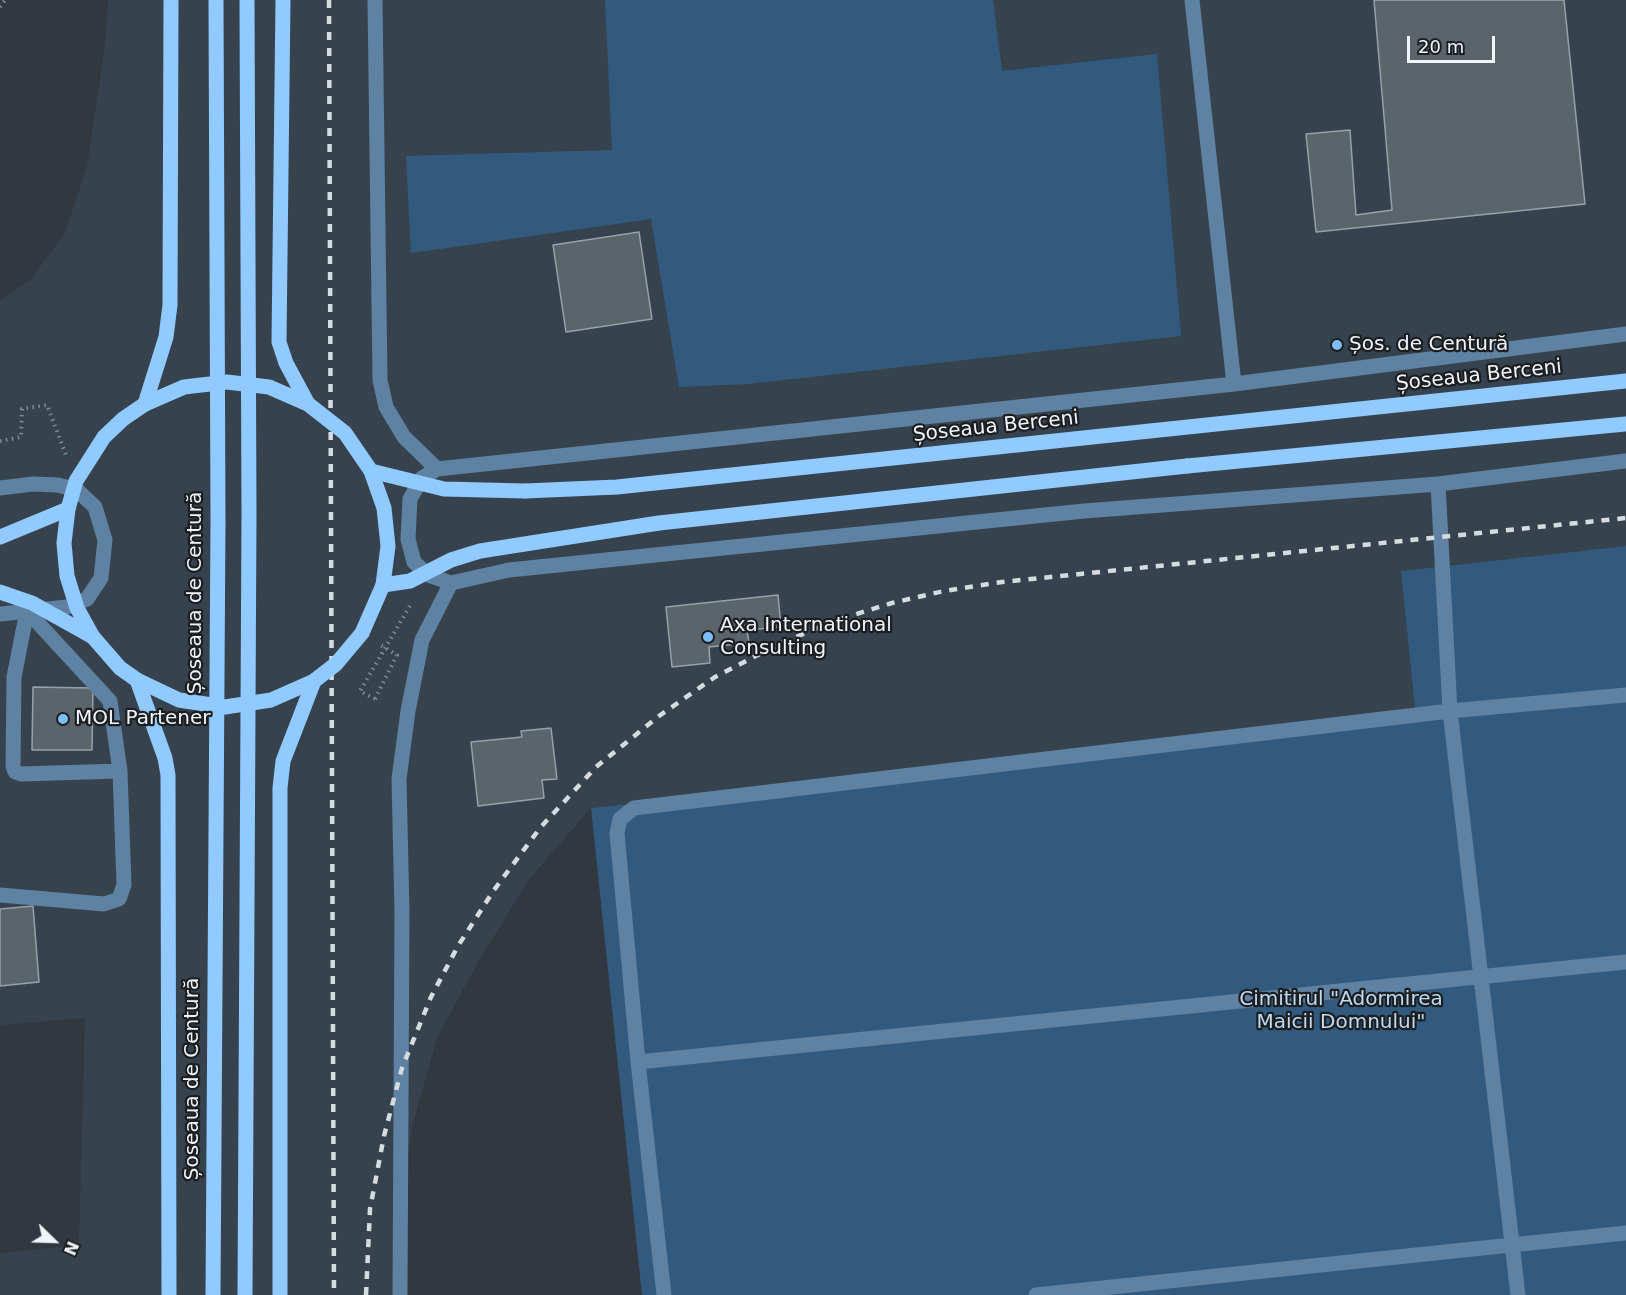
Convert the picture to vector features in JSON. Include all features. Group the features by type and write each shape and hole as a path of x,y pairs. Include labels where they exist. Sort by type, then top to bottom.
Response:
{"main road":[{"path":"145,404 166,336 170,305 171,0"},
{"name":"Șoseaua de Centură","path":"213,1295 218,521 216,0"},
{"path":"244,1295 249,527 247,0"},
{"path":"283,0 279,342 286,363 308,404"},
{"name":"Șoseaua Berceni","path":"371,471 444,489 483,492 570,490 1626,381"},
{"path":"226,382 269,387 308,404 345,433 371,471 384,508 388,546 383,585 362,633 336,664 314,681 271,700 225,707 179,700 136,680 120,668 93,637 77,608 67,576 64,543 68,509 76,481 104,437 123,419 145,404 184,387 226,382"},
{"path":"383,585 410,581 451,560 480,551 659,523 1187,466 1626,424"},
{"path":"0,537 68,509"},
{"path":"0,592 32,603 93,637"},
{"path":"136,680 165,758 168,774 169,1295"},
{"path":"280,1295 280,788 288,745 314,681"}],"street":[{"path":"375,0 380,380 386,407 404,437 436,469"},
{"path":"1192,0 1234,384"},
{"path":"1626,334 1234,384 436,469 422,478 410,499 408,539 414,562 428,575 451,583 509,570 1084,511 1438,484 1626,461"},
{"path":"0,489 33,484 58,484 77,490 95,507 105,540 101,578 87,599 67,607 0,614"},
{"path":"1438,484 1450,711 1518,1295"},
{"path":"400,1295 402,912 399,779 408,711 422,640 451,583"},
{"path":"27,611 14,677 13,766 15,772 21,774 120,771"},
{"path":"0,895 104,904 119,899 124,885 120,771 110,701 27,611"},
{"path":"664,1295 638,1062 617,833 620,819 634,808 1450,711 1626,695"},
{"path":"638,1062 1626,963"},
{"path":"1036,1295 1626,1233"}],"path":[{"path":"0,7 5,0"},
{"path":"0,441 21,437 22,409 47,405 76,481"},
{"path":"362,633 398,655 375,699 360,692 428,575"}],"shaded area":[{"path":"108,0 1626,0 1626,546 1401,571 1416,719 591,808 530,878 478,962 437,1038 412,1127 397,1226 397,1295 0,1295 0,1253 79,1245 85,1018 0,1025 0,301 31,279 65,233 87,166 105,46"}],"green space":[{"path":"605,0 993,0 1002,71 1157,54 1181,336 748,384 679,387 651,219 411,253 406,156 612,150"},
{"name":"Cimitirul \"Adormirea Maicii Domnului\"","path":"1626,546 1626,1295 642,1295 591,808 1416,719 1401,571"}],"building":[{"path":"1374,0 1564,0 1585,204 1316,232 1306,134 1350,130 1356,215 1392,210"},
{"path":"639,232 652,319 566,332 553,245"},
{"name":"Axa International Consulting","path":"778,595 781,627 747,630 749,643 709,647 710,663 672,667 666,607"},
{"name":"MOL Partener","path":"33,687 93,688 92,750 32,750"},
{"path":"551,728 557,779 542,780 544,798 478,806 471,742 522,737 521,731"},
{"path":"33,906 39,982 0,986 0,909"}],"railway":[{"path":"329,0 334,1295"},
{"path":"366,1295 370,1209 384,1136 402,1068 431,997 458,946 494,890 540,828 596,767 659,716 715,677 779,644 837,620 892,603 944,591 1002,582 1626,518"}],"place":[{"name":"Șos. de Centură","path":"1337,345"},
{"name":"Axa International Consulting","path":"708,637"},
{"name":"MOL Partener","path":"63,719"}]}
